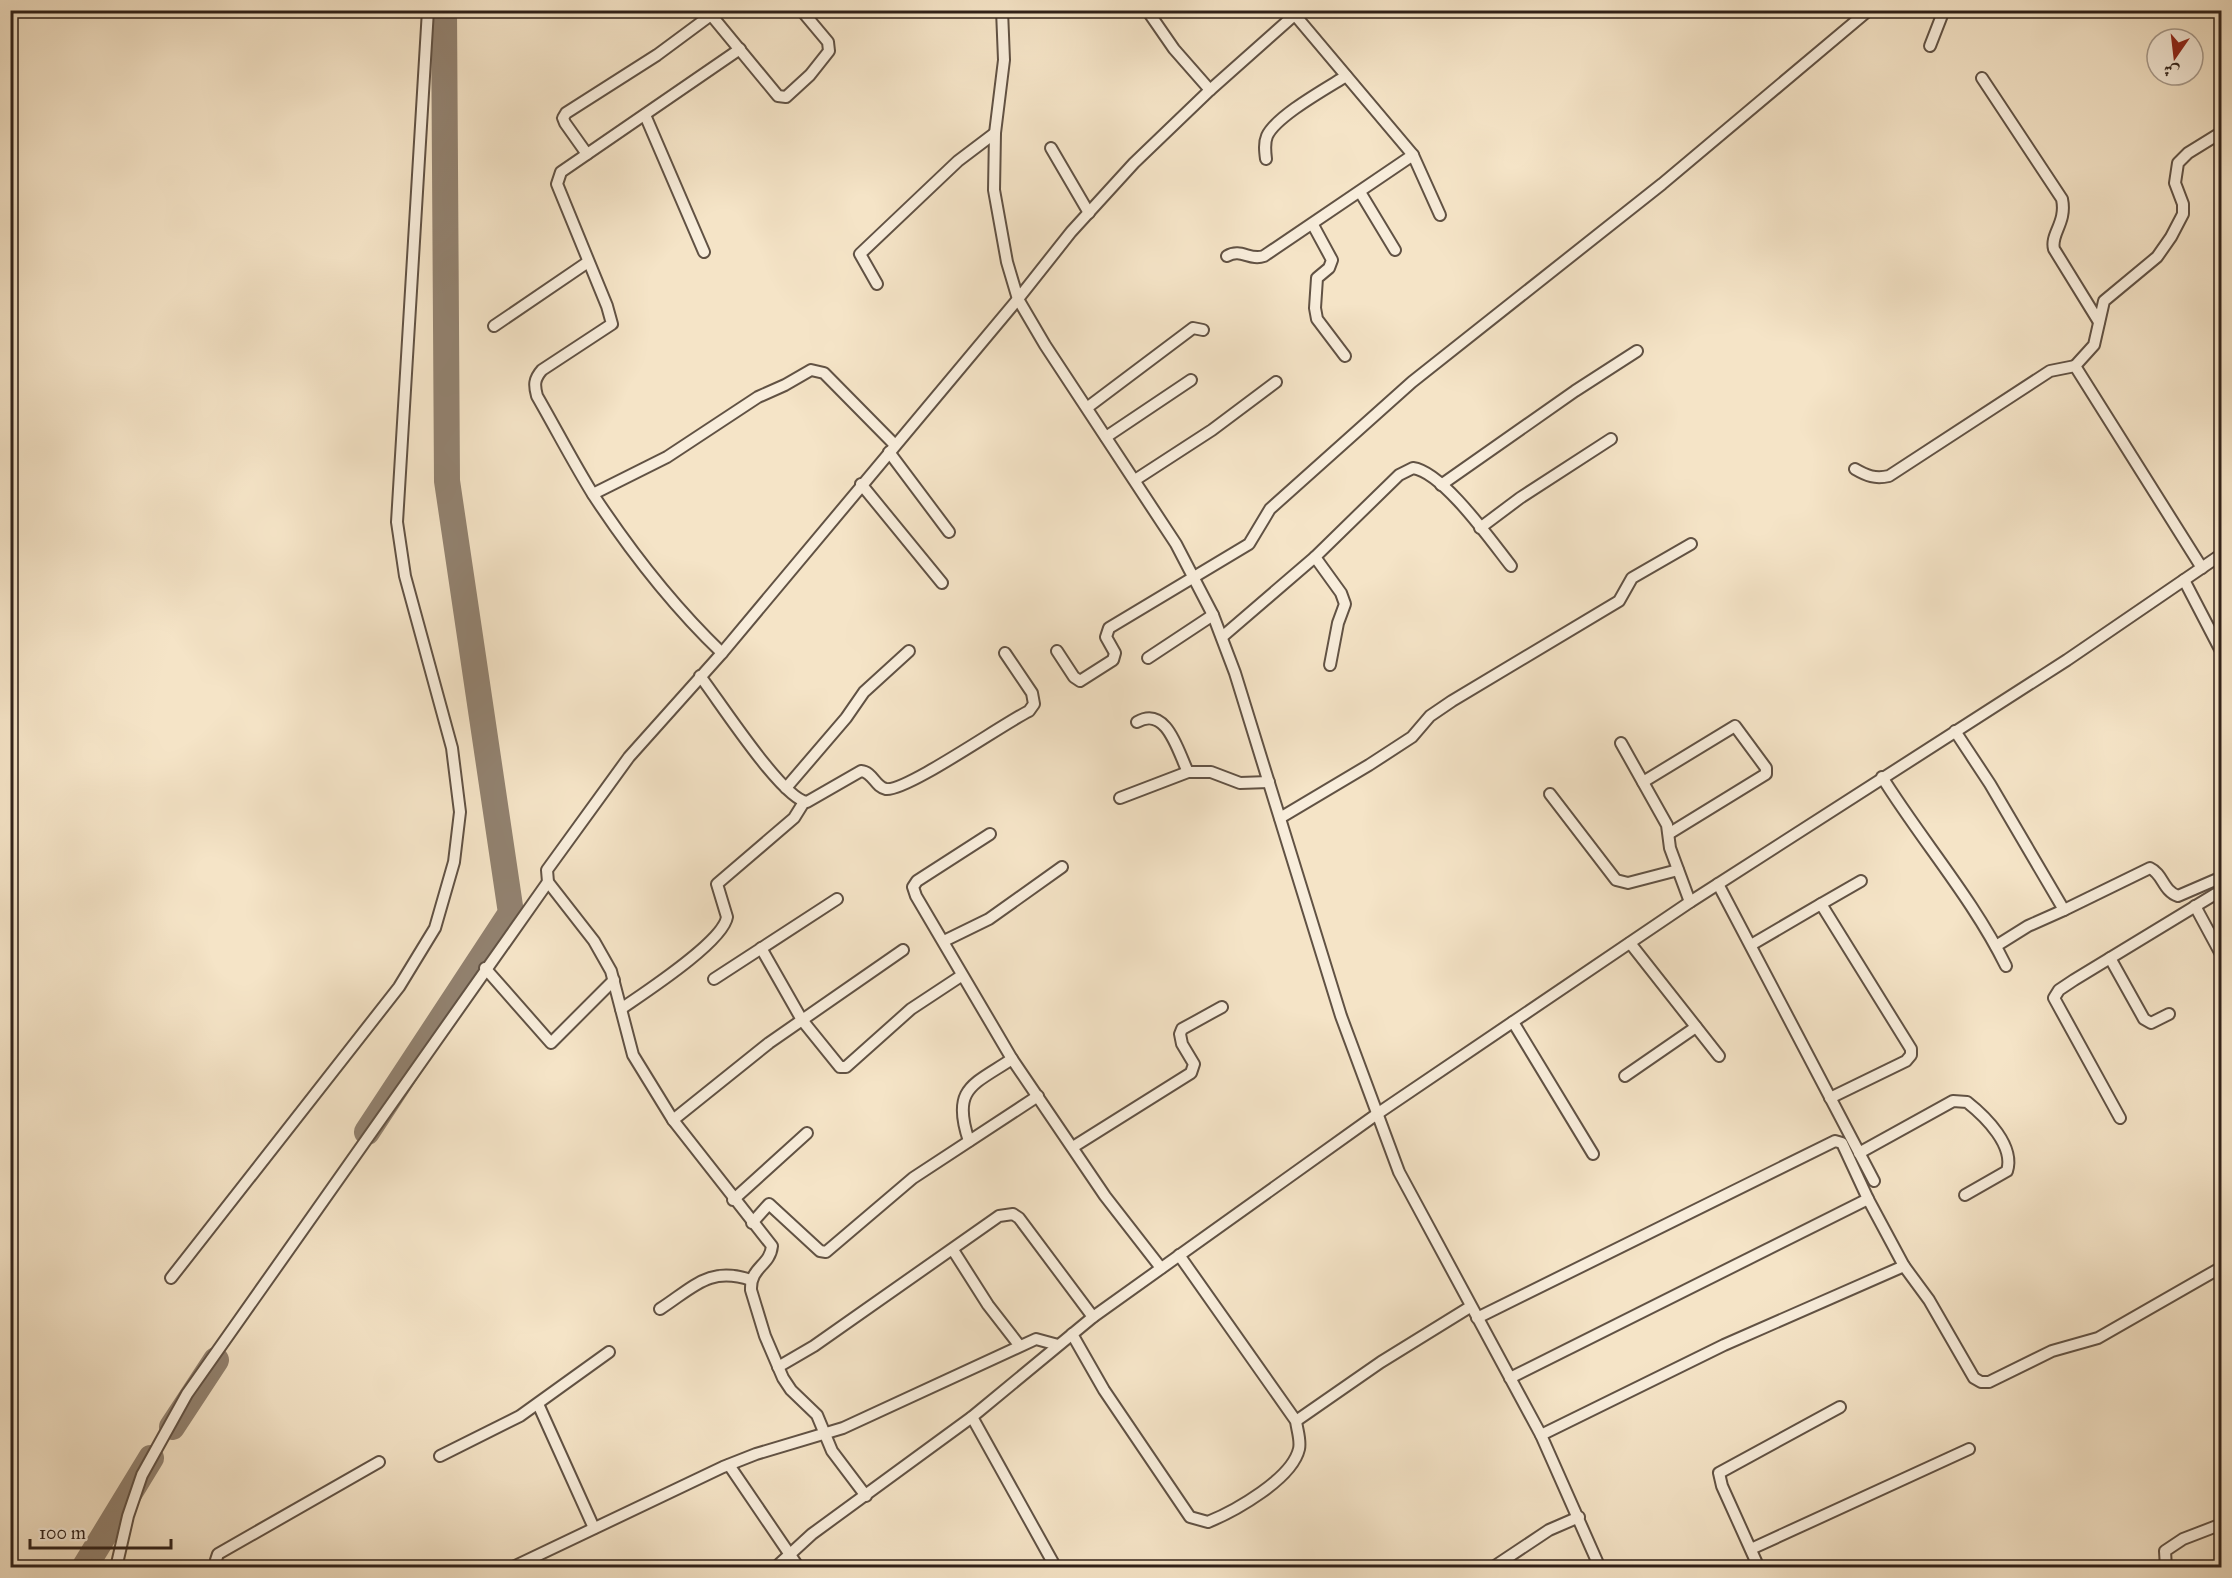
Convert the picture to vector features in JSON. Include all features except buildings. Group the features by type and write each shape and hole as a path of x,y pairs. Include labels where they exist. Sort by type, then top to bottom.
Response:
{"street":[{"path":"171,1278 399,987 435,928 454,862 460,812 452,748 405,576 397,522 428,10"},
{"path":"1002,10 1004,60 995,133 994,190 1007,262 1018,299 1039,336 1088,407 1196,578 1213,615 1269,782 1338,1006 1377,1114 1413,1201 1541,1435 1600,1568"},
{"path":"1148,10 1174,49 1210,90"},
{"path":"1057,651 1074,677 1082,680 1115,657 1106,638 1109,628 1196,578 1254,540 1263,518 1270,510 1412,382 1662,184 1869,10"},
{"path":"1930,46 1944,10"},
{"path":"587,154 565,123 563,118 566,113 650,60 709,13 778,96 786,97 810,75 829,51 828,42 802,11"},
{"path":"866,1496 832,1451 817,1415 791,1390 765,1336 751,1280 753,1273 772,1250 769,1242 733,1200 673,1120 633,1055 614,980 594,941 548,882 547,870 629,757 722,653 1018,299 1045,262 1134,163 1210,90 1297,13 1346,76 1413,155 1440,215"},
{"path":"722,653 679,608 593,494 537,396 535,387 537,376 542,370 612,324 607,306 557,184 561,172 740,49"},
{"path":"1266,159 1266,140 1270,130 1304,102 1346,76"},
{"path":"1982,78 2062,199 2064,215 2054,240 2054,249 2099,322"},
{"path":"645,115 704,252"},
{"path":"1855,469 1868,477 1889,476 2050,372 2075,366 2094,345 2104,301 2157,256 2171,237 2183,214 2183,204 2175,183 2178,163 2188,153 2222,132"},
{"path":"877,284 861,258 860,254 864,248 958,161 995,133"},
{"path":"1051,148 1089,213"},
{"path":"1227,256 1238,253 1258,258 1313,225 1413,155"},
{"path":"1360,192 1395,250"},
{"path":"1313,225 1332,260 1329,268 1317,278 1316,314 1345,356"},
{"path":"494,326 588,262"},
{"path":"1088,407 1193,328 1203,330"},
{"path":"1441,485 1575,391 1637,351"},
{"path":"2075,366 2202,568"},
{"path":"593,494 667,457 758,397 810,370 824,373 892,449 949,532"},
{"path":"1106,437 1191,380"},
{"path":"1135,480 1212,430 1276,382"},
{"path":"1480,528 1520,498 1611,439"},
{"path":"1222,637 1315,556 1406,471 1419,469 1441,485 1511,566"},
{"path":"861,484 942,583"},
{"path":"1280,818 1369,765 1412,736 1430,716 1452,701 1619,601 1632,578 1691,544"},
{"path":"775,1568 812,1534 972,1417 1093,1317 1377,1114 1690,902 2067,660 2222,554"},
{"path":"1315,556 1341,593 1345,604 1338,624 1330,665"},
{"path":"2184,580 2222,653"},
{"path":"1148,658 1213,615"},
{"path":"786,788 846,718 864,692 909,651"},
{"path":"700,676 766,766 786,788 804,802 811,801 861,771 870,773 881,787 890,788 936,766 1029,711 1034,704 1032,693 1005,653"},
{"path":"1137,722 1145,718 1161,721 1188,772"},
{"path":"1643,782 1735,726 1766,768 1766,774 1670,833"},
{"path":"1954,731 1990,783 2064,910"},
{"path":"1621,743 1670,833 1669,841 1690,902"},
{"path":"1120,798 1188,772 1211,772 1240,783 1269,782"},
{"path":"1882,777 1996,946 2006,966"},
{"path":"1550,794 1616,880 1628,883 1678,870"},
{"path":"621,1009 675,971 722,929 727,917 717,884 794,818 804,802"},
{"path":"990,834 931,870 913,887 961,976 1012,1059 1105,1196 1161,1268"},
{"path":"944,941 989,919 1062,867"},
{"path":"1996,946 2028,926 2150,868 2155,870 2167,889 2178,896 2222,877"},
{"path":"1751,945 1862,880"},
{"path":"116,1568 142,1475 187,1394 485,968 548,882"},
{"path":"1718,884 1874,1181"},
{"path":"2120,1118 2054,1002 2059,990 2222,890"},
{"path":"714,979 837,899"},
{"path":"1821,904 1911,1052 1906,1061 1830,1098"},
{"path":"2195,906 2222,956"},
{"path":"1630,943 1719,1056"},
{"path":"761,948 802,1020 835,1064 846,1066 911,1009 961,976"},
{"path":"673,1120 763,1048 903,950"},
{"path":"2109,958 2144,1019 2151,1023 2169,1014"},
{"path":"485,968 551,1043 614,980"},
{"path":"1073,1147 1191,1073 1194,1064 1182,1044 1180,1034 1182,1029 1222,1007"},
{"path":"1513,1022 1593,1154"},
{"path":"1625,1076 1696,1026"},
{"path":"969,1141 961,1107 967,1089 1012,1059"},
{"path":"752,1223 768,1204 820,1251 826,1252 913,1178 1038,1096"},
{"path":"1859,1153 1953,1101 1967,1102 1976,1109 2002,1142 2009,1153 2010,1162 2007,1171 1965,1195"},
{"path":"733,1200 807,1132"},
{"path":"1477,1318 1835,1141 1842,1143 1868,1199 1905,1266 1929,1299 1974,1378 1981,1382 1989,1382 2067,1346 2098,1338 2222,1267"},
{"path":"1509,1378 1868,1199"},
{"path":"778,1367 814,1346 999,1216 1013,1214 1019,1218 1093,1317"},
{"path":"953,1250 988,1305 1019,1345"},
{"path":"1072,1334 1104,1390 1183,1509 1198,1520 1208,1522 1226,1515 1271,1485 1295,1458 1299,1450 1296,1420 1179,1255"},
{"path":"1541,1435 1724,1345 1905,1266"},
{"path":"660,1309 710,1277 727,1274 751,1280"},
{"path":"1296,1420 1381,1362 1470,1307"},
{"path":"511,1568 729,1465 825,1434 963,1374 1019,1345 1036,1339 1058,1345"},
{"path":"440,1456 538,1404 609,1352"},
{"path":"538,1404 594,1528"},
{"path":"1759,1568 1722,1486 1719,1473 1840,1407"},
{"path":"972,1417 1056,1568"},
{"path":"1751,1549 1969,1449"},
{"path":"219,1568 216,1560 218,1554 379,1462"},
{"path":"729,1465 799,1568"},
{"path":"1492,1568 1549,1530 1579,1517"},
{"path":"2166,1568 2165,1551 2183,1539 2222,1524"}],"taxiway":[{"path":"367,1132 511,913 447,481 444,10"},
{"path":"172,1427 216,1360"},
{"path":"84,1568 151,1458"}]}
